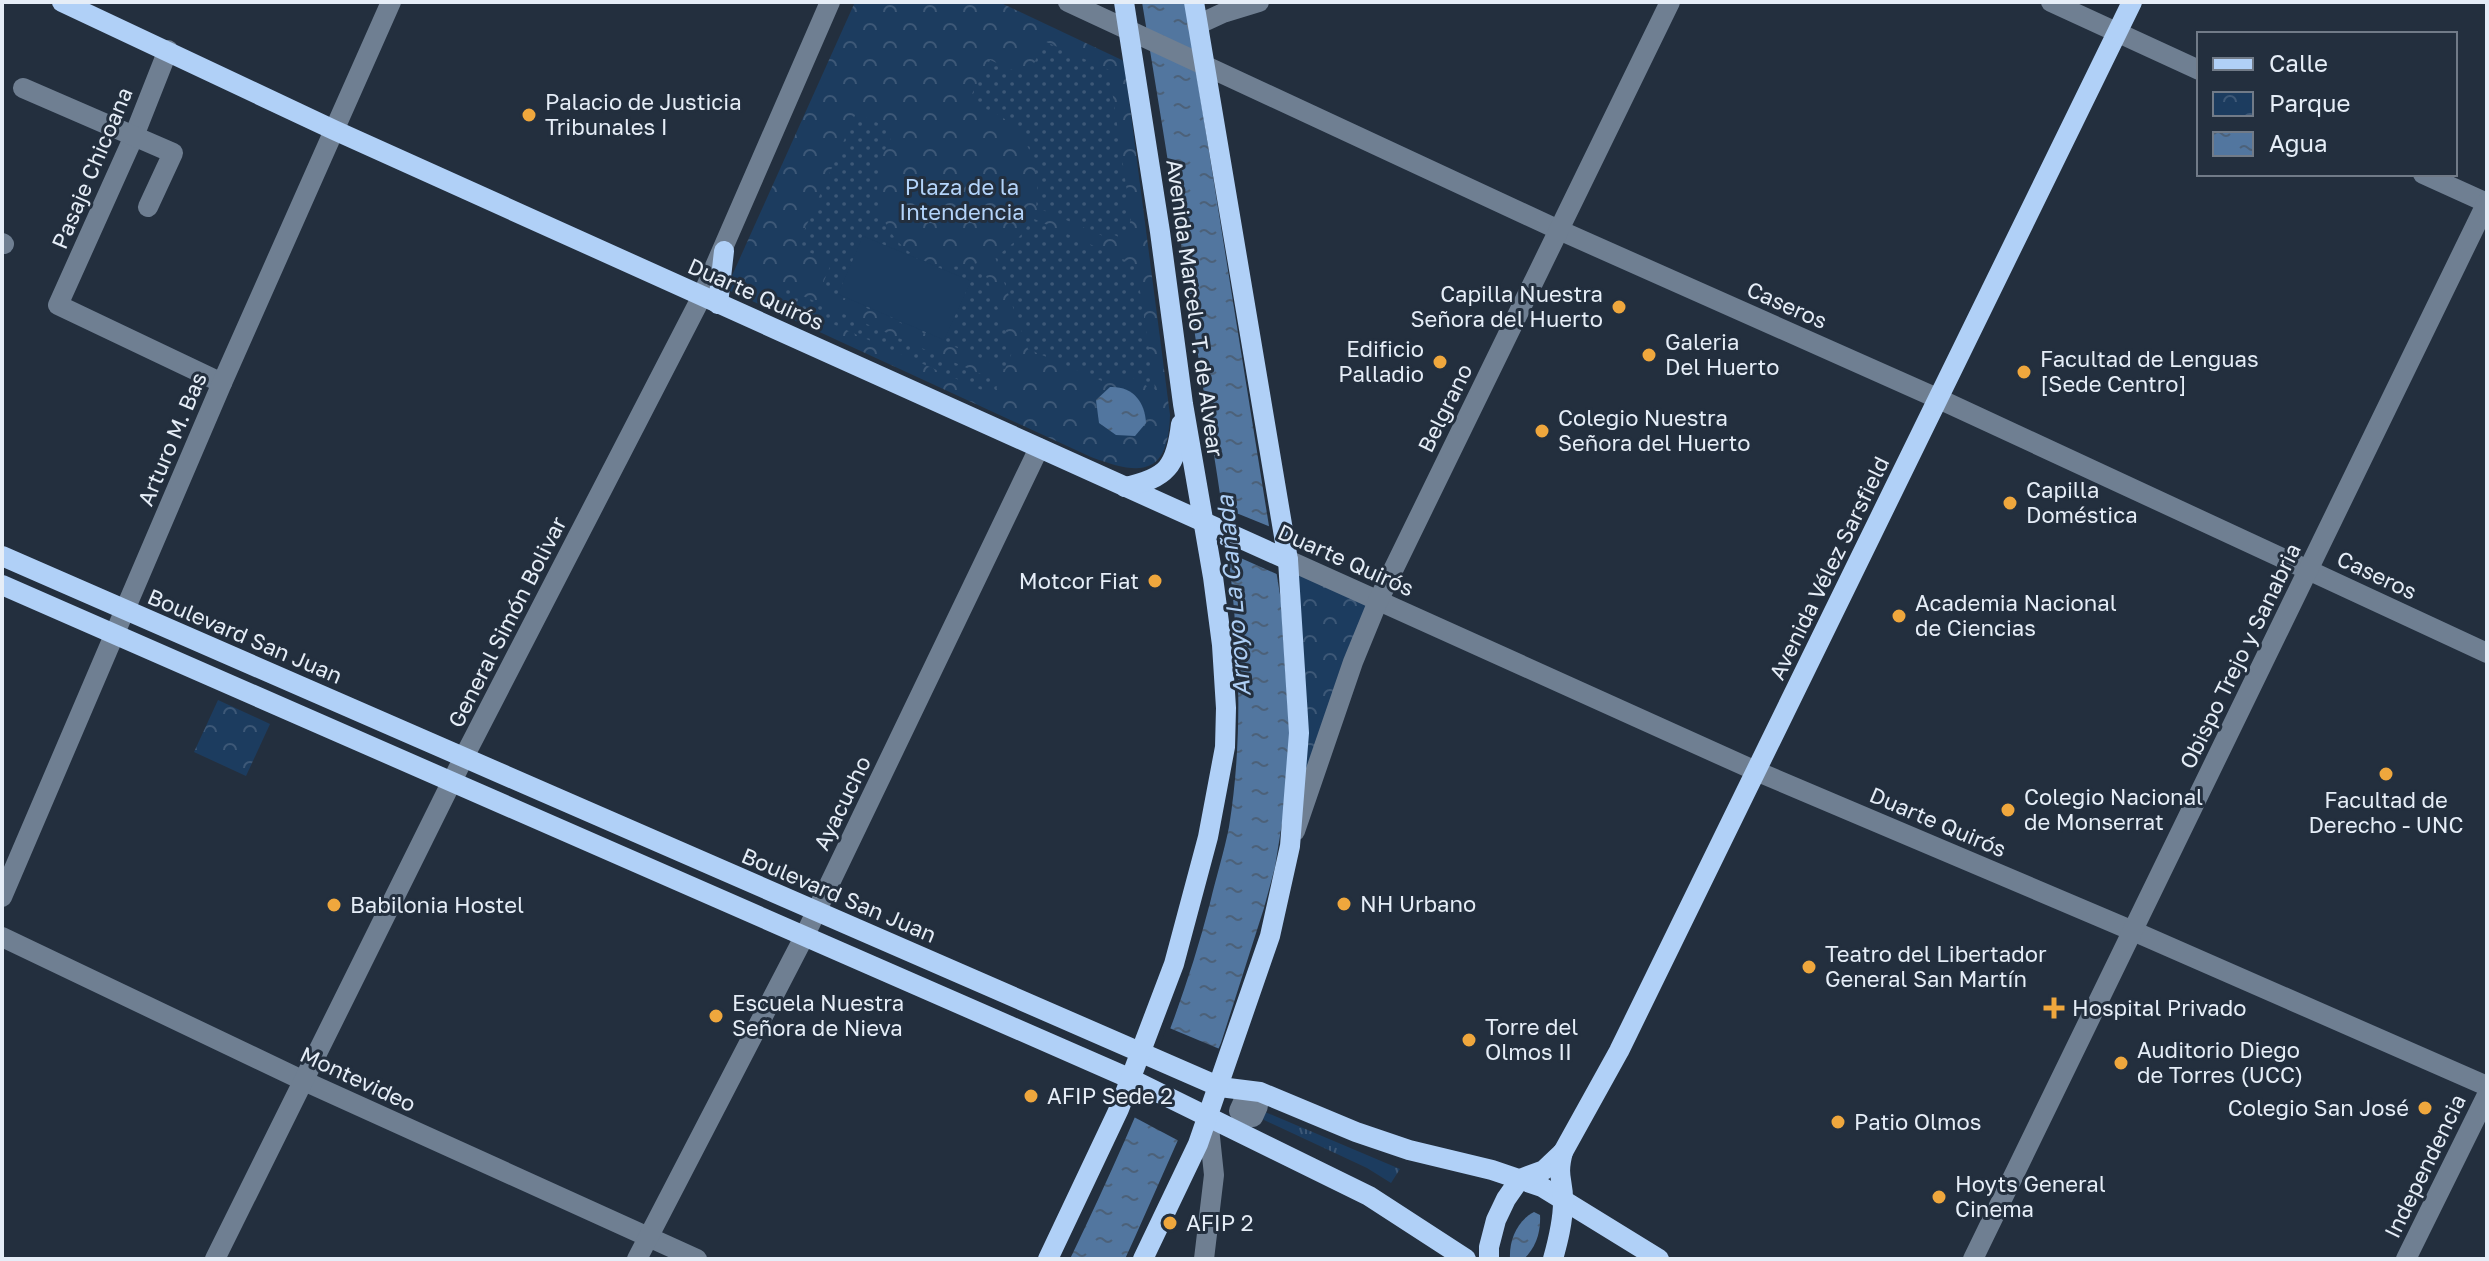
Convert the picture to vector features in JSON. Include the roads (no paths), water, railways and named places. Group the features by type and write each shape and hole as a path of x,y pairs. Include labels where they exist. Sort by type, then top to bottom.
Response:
{"main road":[{"name":"Duarte Quirós","path":"62,2 334,130 1288,560"},
{"name":"Avenida Marcelo T. de Alvear","path":"1048,1259 1143,1052 1174,964 1218,795 1225,747 1222,645 1124,2"},
{"name":"Avenida Marcelo T. de Alvear","path":"1143,1259 1198,1144 1270,936 1290,846 1299,733 1288,560 1194,2"},
{"name":"Avenida Vélez Sarsfield","path":"1489,1259 1496,1220 1506,1199 1520,1179 1544,1170 1563,1152 1619,1051 2132,2"},
{"path":"710,300 724,251"},
{"path":"1125,487 1162,475 1172,461 1179,439 1183,404"},
{"name":"Boulevard San Juan","path":"2,556 1220,1087 1260,1092 1395,1146 1520,1179 1564,1199 1659,1259"},
{"path":"2,585 1131,1079 1369,1196 1466,1259"},
{"name":"Avenida Vélez Sarsfield","path":"1553,1259 1564,1199 1559,1174 1563,1152"}],"street":[{"name":"Arturo M. Bas","path":"2,897 222,383 391,2"},
{"path":"724,251 830,2"},
{"name":"Caseros","path":"1068,2 1559,230 1939,399 2487,653"},
{"path":"1197,25 1259,2"},
{"name":"Belgrano","path":"1290,846 1353,662 1378,601 1670,2"},
{"path":"2051,2 2197,69"},
{"name":"Pasaje Chicoana","path":"168,50 134,136 58,305 222,383"},
{"path":"23,88 173,153 148,207"},
{"path":"2427,176 2487,203"},
{"name":"Obispo Trejo y Sanabria","path":"1973,1259 2487,203"},
{"name":"General Simón Bolivar","path":"215,1259 464,757 710,300"},
{"name":"Ayacucho","path":"637,1259 816,913 1039,448"},
{"name":"Duarte Quirós","path":"1288,560 1756,771 2487,1086"},
{"name":"Montevideo","path":"2,937 304,1081 697,1259"},
{"name":"Independencia","path":"2406,1259 2487,1095"},
{"path":"1204,1259 1214,1175 1208,1118"}],"water":[{"name":"Arroyo La Cañada","path":"1142,2 1185,2 1281,601 1290,739 1286,798 1275,867 1221,1043 1125,1259 1070,1259 1130,1129 1182,995 1225,846 1236,771 1238,715 1234,603 1220,492"},
{"path":"1110,387 1131,392 1140,402 1146,423 1135,436 1116,435 1099,423 1096,400"},
{"path":"1534,1212 1540,1215 1535,1244 1524,1259 1510,1259 1515,1232 1523,1220"}],"place":[{"name":"Palacio de Justicia Tribunales I","path":"529,115"},
{"name":"Capilla Nuestra Señora del Huerto","path":"1619,307"},
{"name":"Galeria Del Huerto","path":"1649,355"},
{"name":"Edificio Palladio","path":"1440,362"},
{"name":"Facultad de Lenguas [Sede Centro]","path":"2024,372"},
{"name":"Colegio Nuestra Señora del Huerto","path":"1542,431"},
{"name":"Capilla Doméstica","path":"2010,503"},
{"name":"Motcor Fiat","path":"1155,581"},
{"name":"Academia Nacional de Ciencias","path":"1899,616"},
{"name":"Facultad de Derecho - UNC","path":"2386,774"},
{"name":"Colegio Nacional de Monserrat","path":"2008,810"},
{"name":"NH Urbano","path":"1344,904"},
{"name":"Babilonia Hostel","path":"334,905"},
{"name":"Teatro del Libertador General San Martín","path":"1809,967"},
{"name":"Hospital Privado","path":"2054,1008"},
{"name":"Escuela Nuestra Señora de Nieva","path":"716,1016"},
{"name":"Torre del Olmos II","path":"1469,1040"},
{"name":"Auditorio Diego de Torres (UCC)","path":"2121,1063"},
{"name":"AFIP Sede 2","path":"1031,1096"},
{"name":"Colegio San José","path":"2425,1108"},
{"name":"Patio Olmos","path":"1838,1122"},
{"name":"Hoyts General Cinema","path":"1939,1197"},
{"name":"AFIP 2","path":"1170,1223"}],"park label":[{"name":"Plaza de la Intendencia","path":"962,200"}]}
